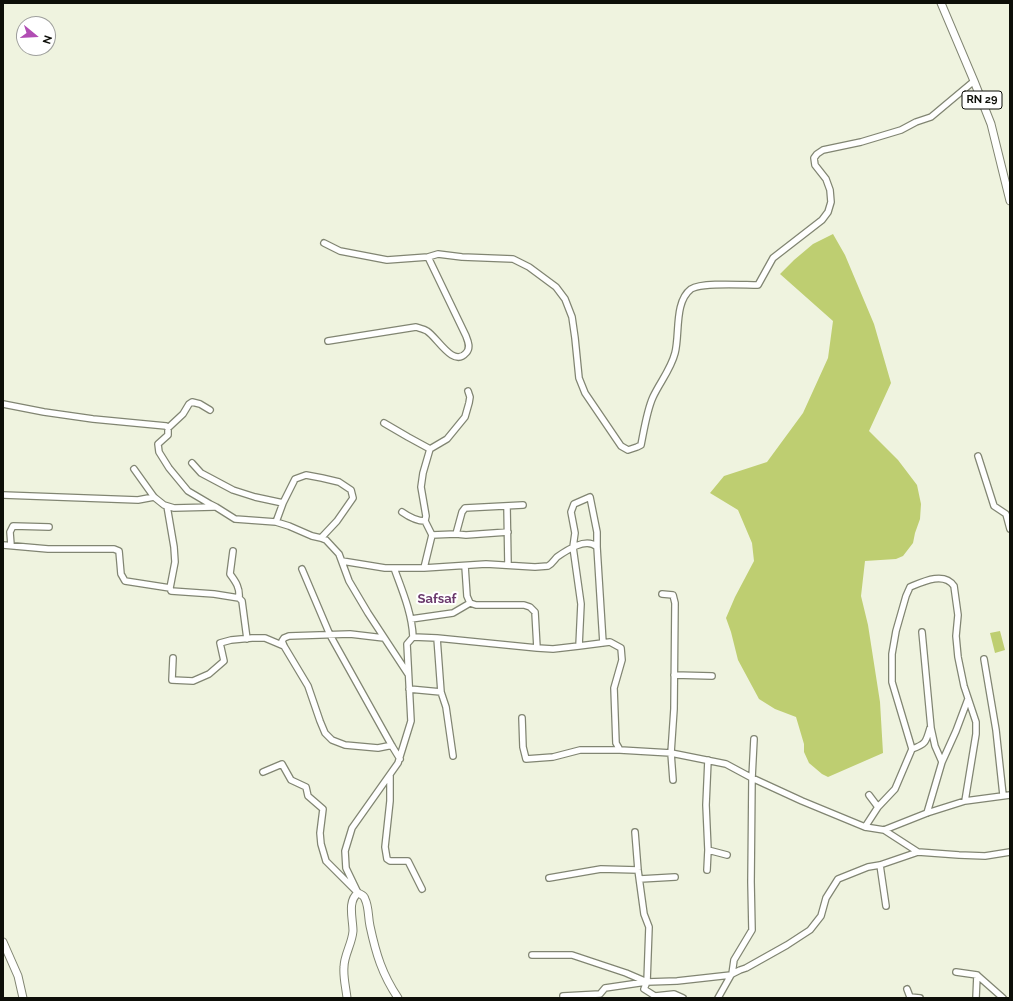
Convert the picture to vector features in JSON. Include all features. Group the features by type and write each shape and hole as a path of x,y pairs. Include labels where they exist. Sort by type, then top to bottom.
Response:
{"main road":[{"name":"RN 29","path":"941,3 991,124 1010,201"},
{"path":"347,998 344,967 352,933 353,901 358,893 363,895 366,900 373,942 380,964 389,984 398,998"},
{"path":"3,942 18,976 22,998"}],"street":[{"path":"324,243 340,251 387,260 438,254 462,257 512,259 529,267 556,287 565,299 572,317 579,378 585,393 622,446 628,450 641,445 652,399 669,368 675,353 680,310 682,300 686,294 692,288 704,285 758,285 773,258 822,220 828,212 831,202 830,190 826,179 815,164 814,158 817,154 823,150 861,142 901,130 916,122 931,117 974,81"},
{"path":"328,341 416,327 428,332 449,354 458,357 465,355 468,351 469,344 428,256"},
{"path":"424,568 432,535 425,521 426,516 421,487 423,473 430,449 447,439 464,416 470,397 468,391"},
{"path":"210,410 200,404 192,402 183,414 168,428 168,435 158,444 159,452 169,468 188,491 236,519 276,522 326,540 339,554 349,581 408,674"},
{"path":"3,404 92,419 166,426 168,428"},
{"path":"384,423 408,438 430,449"},
{"path":"978,456 994,506 1006,514 1010,529"},
{"path":"192,463 201,473 233,490 255,497 283,503"},
{"path":"134,469 154,497 164,505 174,508 216,507"},
{"path":"276,522 283,503 295,479 306,476 338,482 351,490 353,498 338,521 321,538"},
{"path":"3,495 138,500 154,497"},
{"path":"579,646 581,604 573,547 575,533 571,512 574,504 590,497 597,532 603,643"},
{"path":"456,534 462,512 465,508 523,505"},
{"path":"167,506 175,562 170,588"},
{"path":"507,506 508,565"},
{"path":"402,512 412,518 425,521"},
{"path":"11,545 10,532 13,526 49,527"},
{"path":"432,535 466,535 508,532"},
{"path":"342,561 385,568 424,568 486,564 548,566 559,556 577,545 586,543 594,544 598,547"},
{"path":"3,545 48,549 114,549 120,551 121,574 125,581 170,588 171,591 214,594 239,598"},
{"path":"233,551 230,574 238,585 239,598 242,601 247,639"},
{"path":"465,566 467,596 470,603 476,605 524,605 530,607 535,612 536,648"},
{"path":"358,893 346,868 345,851 352,828 398,763 411,721 407,644 413,637 413,627 409,609 394,568"},
{"path":"302,569 330,635 400,759"},
{"path":"865,827 878,807 895,789 912,749 892,682 892,654 896,631 906,596 910,587 939,578 945,579 954,586 958,615 956,636 958,657 968,699 976,722 976,734 965,801"},
{"path":"662,594 673,595 675,603 674,709 671,753 673,780"},
{"path":"411,619 453,613 470,603"},
{"path":"922,632 931,728 935,746 942,762"},
{"path":"384,638 350,634 289,636 284,638 282,641 308,686 325,733 332,740 345,745 371,748 392,746"},
{"path":"413,637 553,649 610,642 621,648 622,660 614,688 616,743 620,750"},
{"path":"173,658 172,680 193,681 209,674 224,661 220,643 231,640 265,638 284,646"},
{"path":"437,638 441,692 446,707 453,756"},
{"path":"984,659 996,730 1003,795"},
{"path":"674,675 712,676"},
{"path":"409,689 441,692"},
{"path":"927,812 942,762 968,699"},
{"path":"522,718 523,747 526,760 553,757 580,750 620,750 671,753 726,764 752,778 802,801 865,827 884,830 918,852"},
{"path":"912,749 923,744 931,728"},
{"path":"718,998 731,974 734,960 752,930 752,778 754,740"},
{"path":"707,870 708,850 706,805 708,760"},
{"path":"263,772 282,764 291,780 306,787 308,796 323,809 320,833 321,844 326,861 358,893"},
{"path":"390,775 390,801 385,847 387,859 390,861 408,861 422,889"},
{"path":"884,830 927,812 965,801 1010,794"},
{"path":"869,795 878,807"},
{"path":"635,832 644,914 648,927 647,982 644,989 655,996 674,994 683,998"},
{"path":"708,850 727,855"},
{"path":"563,996 600,994 605,988 647,982 677,981 731,974 746,968 787,946 810,930 820,916 826,898 838,879 868,867 880,865 918,852 959,856 985,856 1010,852"},
{"path":"880,865 886,906"},
{"path":"550,878 601,869 638,870"},
{"path":"640,879 675,877"},
{"path":"532,955 572,955 626,973 647,982"},
{"path":"956,972 977,975 1003,998"},
{"path":"976,998 977,975"},
{"path":"907,989 910,997 920,998"}],"green space":[{"path":"833,234 845,255 874,324 891,383 869,431 898,460 917,485 921,504 920,519 913,543 903,556 896,559 865,561 861,596 868,625 880,702 883,753 828,777 809,763 804,752 804,744 796,717 775,709 759,699 738,660 726,618 754,561 752,543 738,510 710,493 724,476 767,462 803,413 828,358 833,321 780,274 813,244"},
{"path":"1000,631 1005,650 995,653 990,633"}],"district":[{"name":"Safsaf","path":"437,599"}]}
